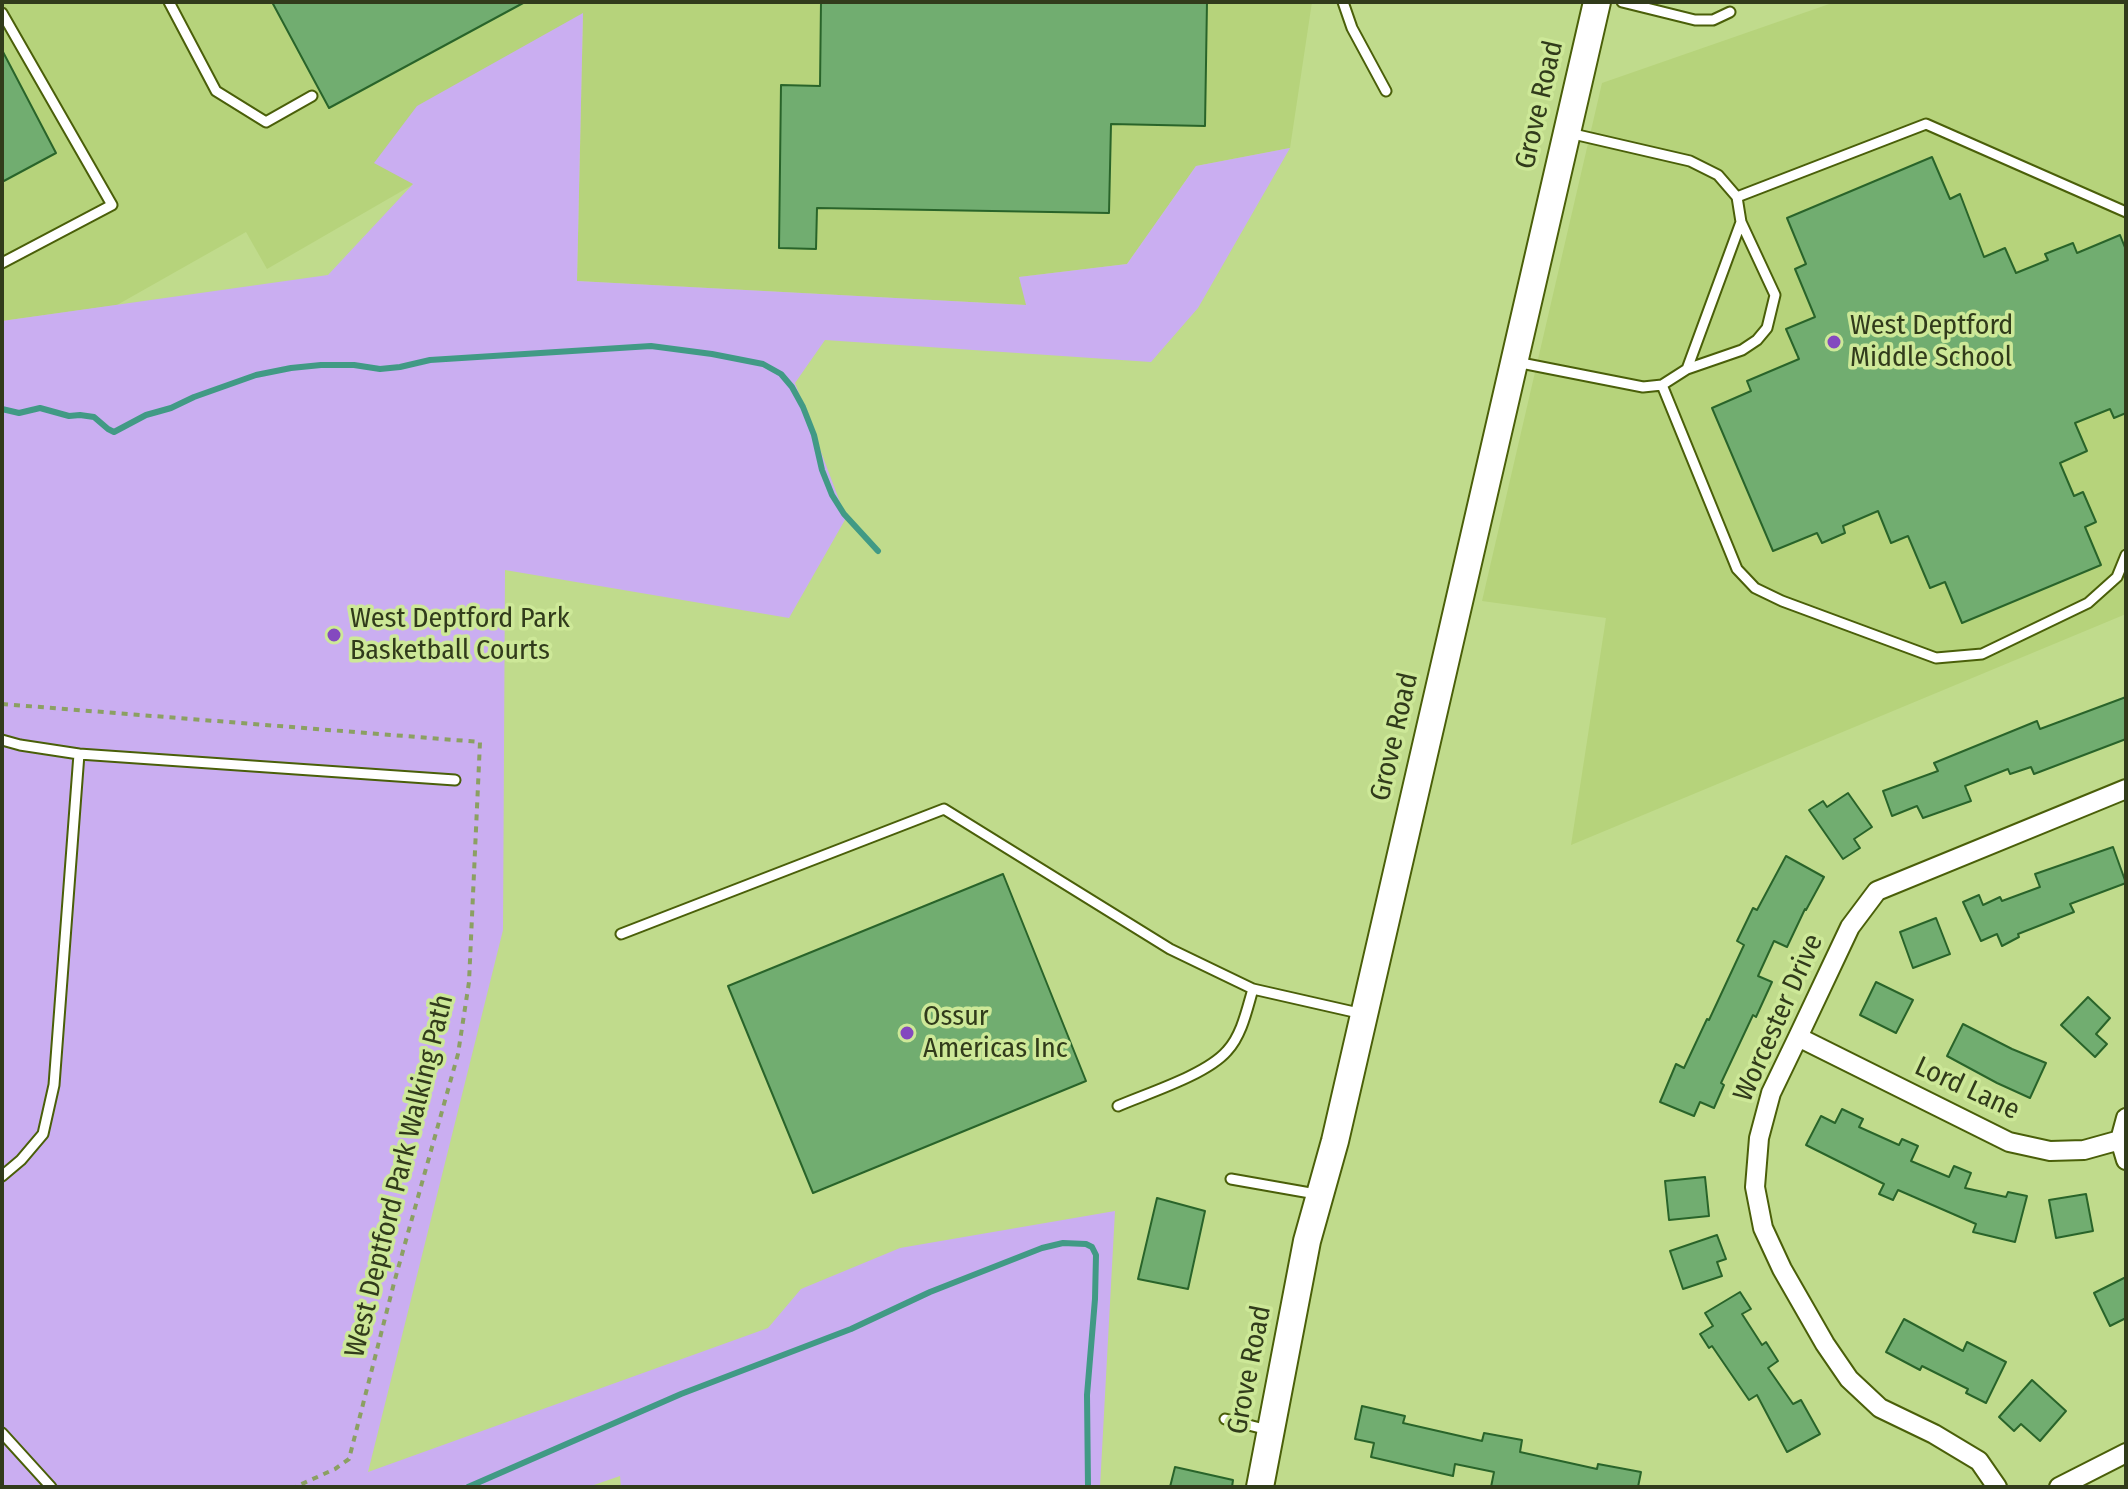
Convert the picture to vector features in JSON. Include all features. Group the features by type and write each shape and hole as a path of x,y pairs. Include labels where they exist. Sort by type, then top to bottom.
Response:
{"main road":[{"name":"Grove Road","path":"1261,1487 1307,1241 1335,1141 1597,2"}],"street":[{"name":"Worcester Drive","path":"1997,1487 1979,1461 1934,1434 1880,1408 1849,1379 1825,1344 1782,1269 1763,1228 1755,1187 1759,1138 1771,1093 1850,927 1877,891 2126,789"},
{"name":"Lord Lane","path":"1798,1037 2009,1142 2050,1151 2084,1150 2120,1140"},
{"path":"2126,1118 2120,1140 2126,1160"},
{"path":"2059,1487 2126,1453"}],"lane":[{"path":"169,2 216,91 266,122 312,96"},
{"path":"1343,2 1352,28 1386,91"},
{"path":"1622,2 1695,20 1713,20 1730,12"},
{"path":"2,13 112,205 2,263"},
{"path":"1737,197 1926,124 2126,212"},
{"path":"1514,361 1643,387 1662,385 1687,369 1742,350 1757,340 1767,328 1775,295 1741,222 1737,197 1718,175 1690,161 1566,132"},
{"path":"1687,369 1741,222"},
{"path":"1662,385 1737,569 1755,588 1936,658 1982,654 2088,603 2117,577 2126,555"},
{"path":"2,740 79,754 455,780"},
{"path":"2,1176 21,1160 43,1134 54,1085 79,754"},
{"path":"621,934 944,809 1170,949 1253,989 1363,1014"},
{"path":"1118,1106 1210,1067 1229,1050 1253,989"},
{"path":"1231,1179 1320,1194"},
{"path":"1225,1419 1272,1431"},
{"path":"2,1433 51,1487"}],"path":[{"name":"West Deptford Park Walking Path","path":"2,704 480,742 469,982 458,1054 349,1459 335,1469 295,1487"}],"shaded area":[{"path":"2,2 1312,2 1290,148 1196,166 1127,264 1019,277 1027,305 577,281 583,14 414,184 267,269 246,232 117,305 2,321"},
{"name":"West Deptford Middle School","path":"1835,2 2126,2 2126,614 1571,845 1606,618 1482,601 1602,83"},
{"path":"583,13 577,281 1026,305 1019,277 1127,264 1196,166 1290,148 1198,308 1151,362 825,340 795,383 846,518 789,618 505,570 503,930 368,1472 768,1328 801,1289 900,1248 1115,1211 1100,1487 621,1487 620,1476 588,1487 2,1487 2,321 328,275 413,184 374,163 417,106"}],"building":[{"path":"272,2 525,2 329,108"},
{"path":"821,2 1207,2 1205,126 1111,124 1109,213 817,208 816,249 779,248 781,85 820,86"},
{"path":"2,50 56,153 2,182"},
{"name":"West Deptford Middle School","path":"1932,157 1950,199 1960,194 1984,257 2005,248 2016,273 2048,260 2045,254 2073,243 2077,253 2120,235 2126,250 2126,413 2114,418 2110,409 2075,423 2087,451 2060,463 2074,496 2083,492 2096,522 2085,527 2101,565 1962,623 1945,582 1930,588 1908,536 1891,543 1878,511 1843,526 1845,533 1822,543 1817,533 1773,551 1712,408 1751,391 1747,381 1799,359 1786,329 1815,317 1795,269 1806,264 1787,218"},
{"path":"2126,697 2126,739 2034,774 2031,767 2010,774 2008,769 1965,786 1971,801 1923,818 1917,806 1892,816 1883,791 1938,771 1934,763 2037,721 2040,729"},
{"path":"1848,793 1872,827 1854,839 1860,848 1843,859 1809,810 1823,801 1827,807"},
{"path":"2113,847 2126,883 2070,904 2074,912 2018,934 2019,937 2002,946 1997,934 1981,941 1963,902 1979,895 1983,905 2000,897 2002,901 2040,887 2035,874"},
{"path":"1786,856 1824,877 1787,947 1774,941 1758,976 1772,982 1721,1083 1724,1085 1714,1108 1700,1102 1694,1116 1660,1102 1676,1064 1684,1068 1709,1020 1744,945 1737,941 1753,908 1757,910"},
{"name":"Ossur Americas Inc","path":"1003,874 1086,1081 813,1193 728,986"},
{"path":"1936,918 1950,954 1913,968 1900,932"},
{"path":"1876,982 1913,1000 1896,1033 1860,1015"},
{"path":"2088,997 2110,1018 2096,1034 2107,1044 2095,1057 2061,1025"},
{"path":"1963,1024 2046,1063 2030,1098 1947,1056"},
{"path":"1842,1109 1863,1119 1859,1127 1899,1145 1902,1139 1918,1146 1911,1161 1949,1177 1954,1166 1971,1173 1965,1188 2006,1197 2008,1192 2027,1196 2015,1242 1973,1232 1976,1224 1898,1190 1893,1200 1879,1194 1884,1184 1806,1145 1821,1116 1835,1123"},
{"path":"1705,1177 1709,1216 1669,1220 1665,1181"},
{"path":"2086,1194 2093,1231 2056,1238 2049,1200"},
{"path":"1157,1198 1205,1211 1188,1289 1138,1279"},
{"path":"1717,1235 1726,1259 1717,1262 1722,1276 1683,1289 1670,1251"},
{"path":"2126,1277 2126,1318 2110,1326 2094,1293"},
{"path":"1740,1292 1751,1309 1742,1314 1762,1345 1766,1342 1778,1361 1768,1368 1793,1404 1801,1400 1820,1434 1787,1452 1757,1395 1749,1400 1712,1346 1709,1348 1700,1334 1713,1326 1705,1313"},
{"path":"1904,1319 1963,1351 1967,1342 2006,1362 1986,1403 1966,1393 1968,1389 1922,1366 1920,1370 1886,1352"},
{"path":"2032,1380 2066,1411 2040,1441 2021,1424 2014,1431 1999,1417"},
{"path":"1362,1406 1405,1416 1403,1423 1482,1441 1484,1433 1522,1440 1520,1452 1597,1469 1598,1464 1641,1472 1638,1487 1491,1487 1494,1472 1455,1464 1453,1476 1371,1457 1374,1443 1355,1439"},
{"path":"1175,1467 1233,1480 1232,1487 1170,1487"}],"waterway":[{"path":"2,409 19,413 40,408 69,416 94,417 114,432 146,415 194,397 256,375 291,368 354,365 380,369 430,360 651,346 712,354 763,364 781,374 792,387 814,435 832,495 844,514 878,551"},
{"path":"468,1487 681,1394 851,1329 930,1292 1042,1248 1063,1243 1086,1244 1092,1247 1096,1255 1087,1395 1088,1487"}],"place":[{"name":"West Deptford Middle School","path":"1834,342"},
{"name":"West Deptford Park Basketball Courts","path":"334,635"},
{"name":"Ossur Americas Inc","path":"907,1033"}]}
